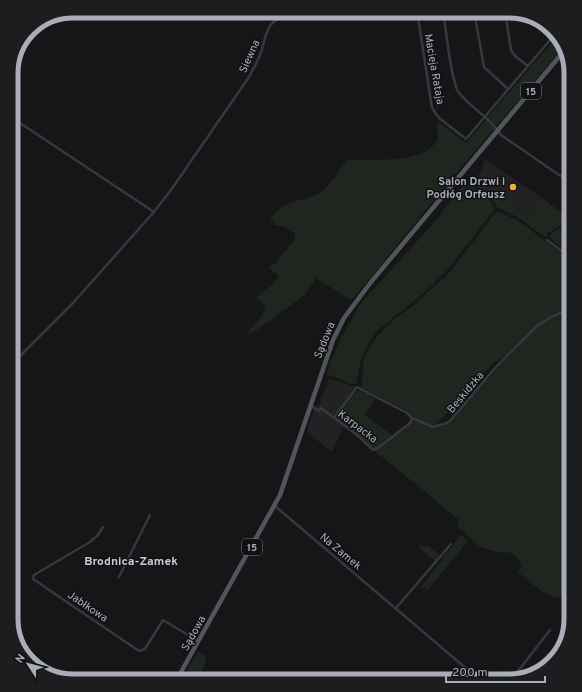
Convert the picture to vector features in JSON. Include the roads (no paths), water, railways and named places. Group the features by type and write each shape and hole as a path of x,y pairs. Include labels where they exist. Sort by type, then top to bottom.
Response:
{"main road":[{"name":"Sądowa","path":"180,674 275,506 291,466 333,340 338,328 350,308 561,55"}],"street":[{"name":"Siewna","path":"18,358 73,304 154,212 171,190 249,77 257,63 268,31 276,20 280,18"},
{"name":"Siewna","path":"349,18 368,18"},
{"name":"Macieja Rataja","path":"418,18 432,108 439,118 466,139 485,117"},
{"path":"444,18 454,82 460,94 485,117 501,135 559,175 564,177"},
{"path":"475,18 484,67 489,74 508,89"},
{"path":"506,18 511,50 528,66"},
{"path":"485,117 552,38"},
{"path":"18,121 154,212"},
{"path":"547,240 564,253"},
{"name":"Beskidzka","path":"334,418 357,388 407,413 412,418 433,427 451,420 496,367 537,326 564,311"},
{"name":"Karpacka","path":"311,406 319,411 321,408 357,435 373,450 378,448 410,423 412,418"},
{"name":"Na Zamek","path":"275,506 473,674"},
{"path":"119,577 150,515"},
{"name":"Jabłkowa","path":"103,527 98,535 90,542 34,575 34,579 139,651 145,649 163,620 198,641"},
{"path":"396,608 451,544"},
{"path":"516,674 550,630"}],"place":[{"name":"Salon Drzwi i Podłóg Orfeusz","path":"513,187"}],"district":[{"name":"Brodnica-Zamek","path":"131,561"}]}
